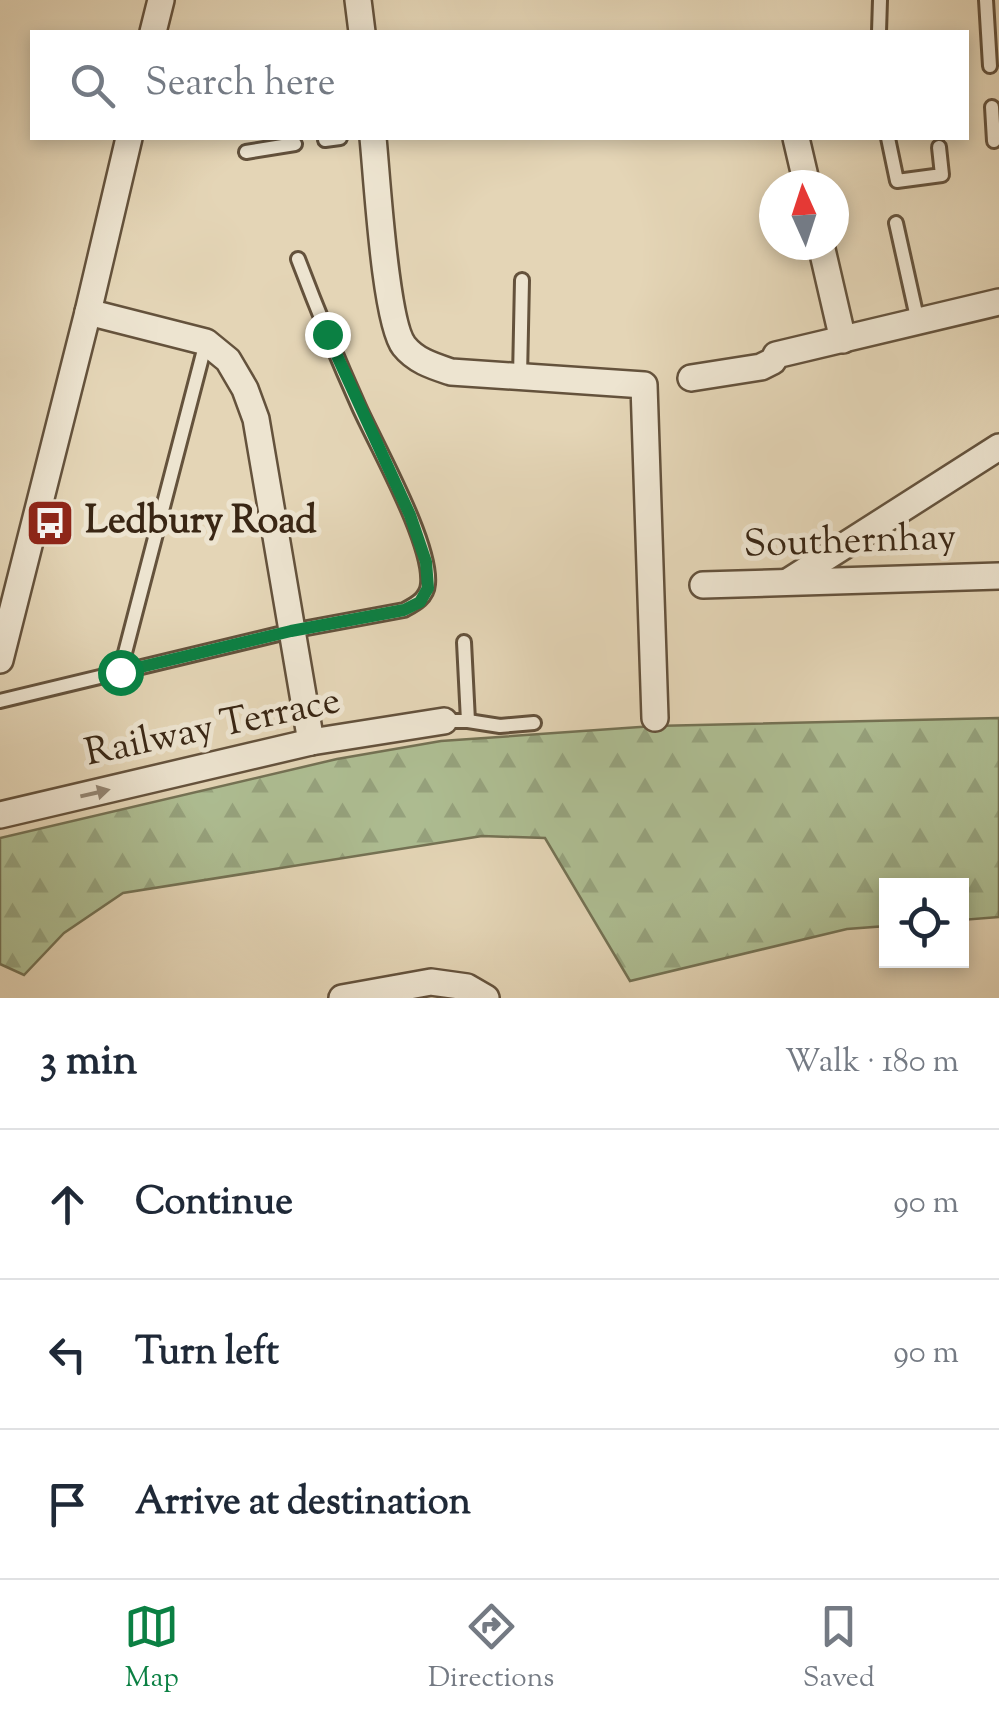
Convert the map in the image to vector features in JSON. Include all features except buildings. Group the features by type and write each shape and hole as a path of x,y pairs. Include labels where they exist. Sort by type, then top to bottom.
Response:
{"street":[{"path":"154,30 161,0"},
{"path":"358,0 362,30"},
{"path":"0,660 129,140"},
{"path":"373,140 389,290 401,343 427,364 451,372 644,385 655,718"},
{"path":"796,140 803,170"},
{"path":"823,260 842,340"},
{"path":"690,378 760,367 776,355 999,302"},
{"path":"88,312 206,342 228,360 246,389 256,419 310,742"},
{"path":"789,582 999,447"},
{"name":"Southernhay","path":"702,585 999,576"},
{"name":"Railway Terrace","path":"0,816 310,742 456,721"},
{"path":"342,998 431,982 467,987 486,998"}],"lane":[{"path":"880,0 880,30"},
{"path":"986,0 990,66"},
{"path":"992,107 994,141"},
{"path":"888,140 897,182 942,175 939,147"},
{"path":"246,152 296,144"},
{"path":"896,223 918,322"},
{"path":"0,701 291,631 404,610 420,602 428,588 426,562 410,515 327,334 298,258"},
{"path":"520,377 522,280"},
{"path":"120,672 206,342"},
{"path":"464,642 456,721 500,726 534,722"}],"green space":[{"path":"999,718 999,917 969,919 969,878 879,878 879,927 847,929 630,981 545,838 482,836 123,893 64,933 24,975 0,964 0,838 337,759 441,741 654,726"}],"place":[{"name":"Ledbury Road","path":"50,523"}],"route":[{"path":"120,672 291,631 404,610 420,602 428,588 426,562 410,515 327,334"}]}
